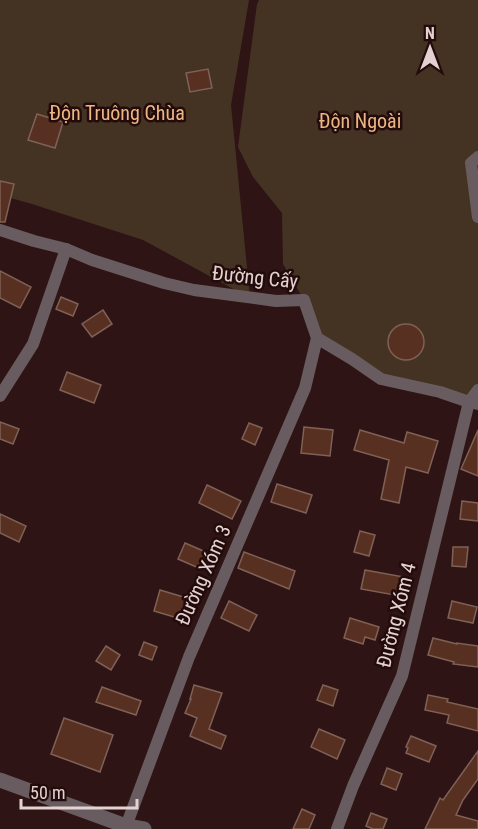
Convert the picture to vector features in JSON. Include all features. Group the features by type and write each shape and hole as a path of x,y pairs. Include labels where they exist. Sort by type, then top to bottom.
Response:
{"street":[{"path":"478,157 471,163 478,217"},
{"path":"0,230 66,249 33,344 0,396"},
{"name":"Đường Cấy","path":"66,249 92,260 194,290 276,301 304,300 317,338"},
{"path":"317,338 381,379 440,392 473,403 478,390"},
{"name":"Đường Xóm 3","path":"125,828 189,657 305,388 317,338"},
{"name":"Đường Xóm 4","path":"337,829 353,786 402,676 473,403"},
{"path":"0,780 125,828 144,829"}],"green space":[{"name":"Độn Truông Chùa","path":"0,0 249,0 231,105 250,298 143,240 0,195"},
{"name":"Độn Ngoài","path":"259,0 478,0 478,157 471,163 478,217 478,404 381,379 317,338 304,300 283,264 282,213 253,177 238,147"}],"building":[{"path":"208,69 212,88 190,92 186,73"},
{"path":"37,114 63,122 55,148 28,140"},
{"path":"0,181 14,184 5,222 0,222"},
{"path":"0,271 31,287 20,308 0,298"},
{"path":"61,297 78,304 73,316 56,309"},
{"path":"103,310 112,324 92,337 82,324"},
{"path":"406,324 419,329 424,342 419,355 406,360 393,355 388,342 393,329"},
{"path":"67,372 101,385 94,403 60,390"},
{"path":"0,422 19,429 13,444 0,439"},
{"path":"249,423 262,428 255,445 242,439"},
{"path":"304,427 333,430 330,456 301,453"},
{"path":"360,430 404,443 407,432 438,441 428,473 406,467 399,503 381,499 389,460 354,450"},
{"path":"478,430 478,476 461,469"},
{"path":"277,484 312,495 306,513 271,502"},
{"path":"207,485 241,501 232,519 199,503"},
{"path":"462,501 478,503 478,521 460,519"},
{"path":"0,514 26,526 19,542 0,533"},
{"path":"360,531 375,535 369,556 354,552"},
{"path":"185,543 208,553 201,569 178,559"},
{"path":"453,547 468,547 466,567 452,566"},
{"path":"244,552 295,571 289,589 238,568"},
{"path":"365,570 404,577 400,596 361,589"},
{"path":"160,590 187,598 181,619 154,611"},
{"path":"229,601 257,615 249,631 221,618"},
{"path":"452,601 477,607 473,623 448,618"},
{"path":"350,618 379,627 375,640 365,637 363,644 344,638"},
{"path":"433,638 478,646 478,667 453,664 454,662 428,655"},
{"path":"144,642 157,647 152,660 139,655"},
{"path":"106,646 120,655 111,670 96,661"},
{"path":"194,685 222,693 209,729 226,736 221,749 190,736 197,718 185,713"},
{"path":"323,685 338,690 333,706 317,700"},
{"path":"102,687 141,701 136,715 96,702"},
{"path":"428,695 478,709 478,731 447,723 449,715 425,710"},
{"path":"64,718 113,735 100,772 51,754"},
{"path":"319,729 345,740 337,759 311,747"},
{"path":"411,736 436,746 429,762 406,753"},
{"path":"478,751 478,779 463,800 456,815 478,821 478,829 425,829 440,798 443,800"},
{"path":"387,768 402,774 396,790 381,784"},
{"path":"302,809 315,815 309,829 293,829"},
{"path":"371,813 387,819 383,829 366,826"}]}
